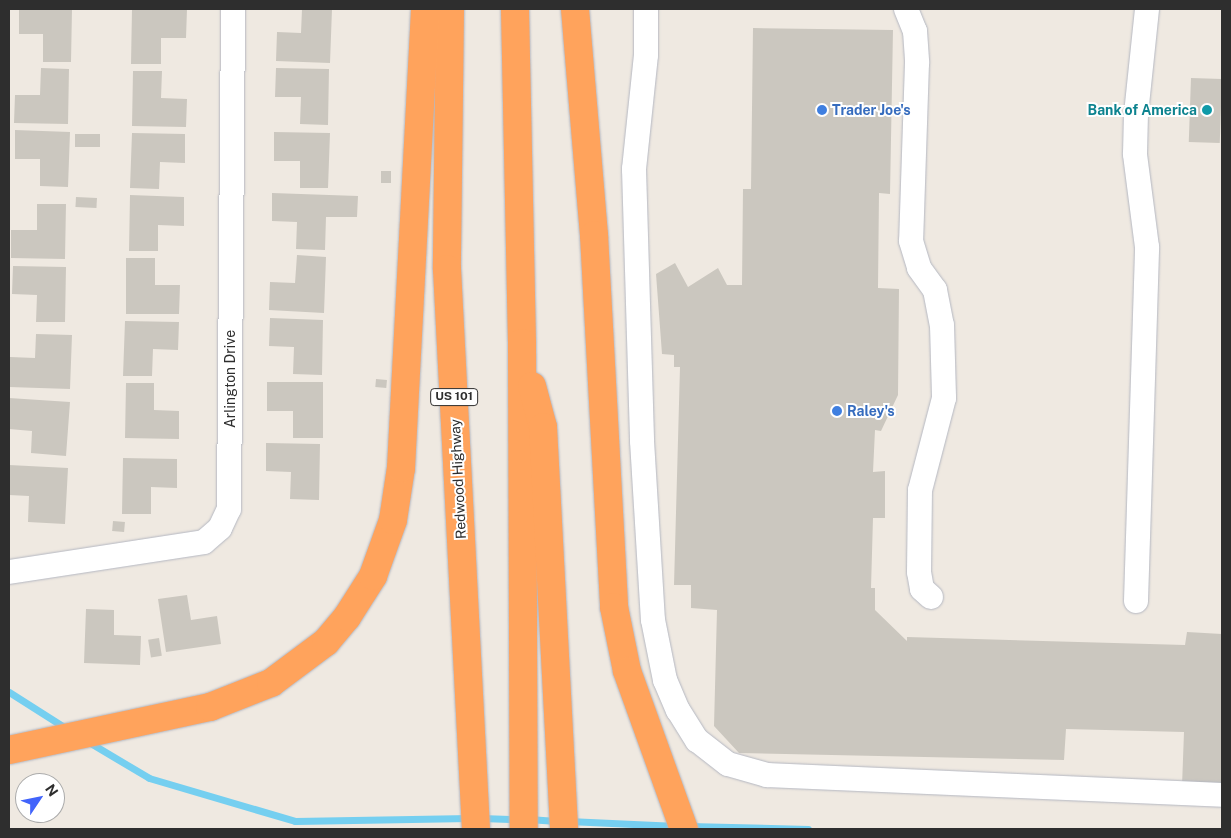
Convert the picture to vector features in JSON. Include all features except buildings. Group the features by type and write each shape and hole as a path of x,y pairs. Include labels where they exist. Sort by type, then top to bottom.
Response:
{"highway":[{"path":"9,750 40,741 210,707 270,682 326,642 347,616 373,576 393,520 402,458 425,9"},
{"name":"Redwood Highway","path":"450,9 448,269 476,829"},
{"path":"515,9 522,343 524,829"},
{"path":"575,9 594,235 614,607 627,671 651,743 684,829"},
{"path":"522,343 542,427 564,829"}],"street":[{"name":"Arlington Drive","path":"9,572 204,542 220,528 229,509 233,9"},
{"path":"646,9 646,55 634,169 642,441 653,620 665,680 678,710 697,740 728,764 767,775 1222,795"},
{"path":"906,9 915,30 917,63 911,241 919,268 935,290 942,325 944,398 920,490 919,572 922,588 931,596"},
{"path":"1136,601 1147,246 1135,154 1136,114 1147,9"}],"waterway":[{"path":"9,692 67,729"},
{"path":"87,741 149,778 295,821 470,818"},
{"path":"481,818 517,819"},
{"path":"528,819 557,821"},
{"path":"568,821 677,826"},
{"path":"688,826 808,829"}],"place":[{"name":"Trader Joe's","path":"822,110"},
{"name":"Bank of America","path":"1207,110"},
{"name":"Raley's","path":"837,411"}]}
